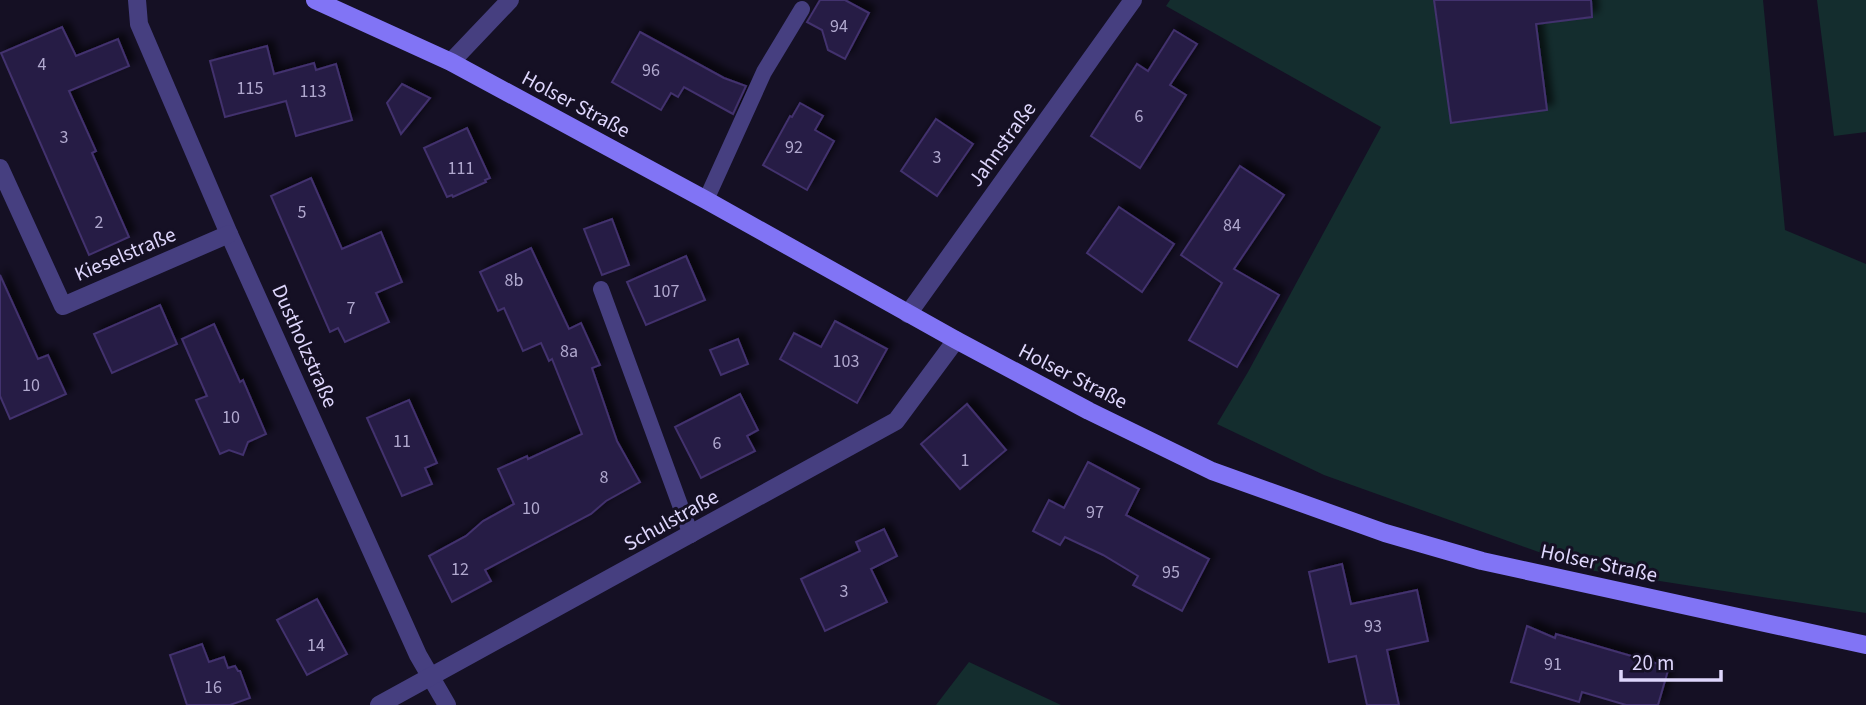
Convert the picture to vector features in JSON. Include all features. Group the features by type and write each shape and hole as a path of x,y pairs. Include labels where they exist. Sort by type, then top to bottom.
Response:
{"main road":[{"name":"Holser Straße","path":"316,0 451,62 956,340 1089,411 1212,471 1385,533 1482,561 1866,645"}],"street":[{"name":"Dustholzstraße","path":"137,0 139,24 229,234 418,655 447,705"},
{"path":"451,62 510,0"},
{"name":"Jahnstraße","path":"908,314 1133,0"},
{"name":"Kieselstraße","path":"0,168 63,306 229,234"},
{"name":"Schulstraße","path":"379,705 896,421 956,340"}],"lane":[{"path":"706,200 764,72 802,9"},
{"path":"601,289 691,535"}],"green space":[{"path":"1170,0 1763,0 1785,230 1866,264 1866,613 1589,570 1324,475 1217,424 1381,127 1166,6"},
{"path":"1817,0 1866,0 1866,132 1834,136"},
{"path":"969,662 1061,705 936,705"}],"building":[{"path":"820,0 845,0 869,13 845,59 828,50 822,30 807,22"},
{"path":"1434,0 1591,0 1592,17 1536,24 1547,110 1451,123"},
{"path":"62,27 76,56 118,39 129,66 69,91 96,151 92,153 129,237 89,255 1,53"},
{"path":"1174,30 1197,44 1170,85 1186,95 1140,168 1091,136 1137,64 1148,71"},
{"path":"640,32 724,78 746,86 733,114 684,87 678,97 671,93 661,110 612,82"},
{"path":"267,46 274,74 314,63 316,70 336,64 352,120 296,136 286,101 225,117 210,61"},
{"path":"402,84 430,98 401,134 387,103"},
{"path":"800,103 823,116 815,130 834,141 807,190 763,165"},
{"path":"936,119 973,144 937,196 901,171"},
{"path":"467,128 490,178 453,197 447,197 424,148"},
{"path":"1240,166 1284,195 1234,269 1279,295 1237,367 1189,340 1222,283 1181,255"},
{"path":"311,178 342,249 381,232 402,282 376,293 389,322 345,342 338,328 330,332 271,196"},
{"path":"1119,207 1174,244 1142,292 1087,253"},
{"path":"612,219 629,265 602,275 584,229"},
{"path":"531,248 569,329 581,323 600,365 592,368 617,441 640,482 606,501 591,514 485,570 491,581 452,602 429,556 466,536 483,521 514,504 498,469 527,456 528,459 582,434 552,359 549,361 541,343 523,351 504,308 498,311 480,272"},
{"path":"686,256 705,300 646,325 627,282"},
{"path":"0,275 38,359 48,355 66,394 10,419 0,396"},
{"path":"160,305 177,344 112,373 94,334"},
{"path":"835,321 887,349 857,403 780,359 794,333 821,347"},
{"path":"214,324 240,382 243,380 266,434 248,442 243,455 229,450 220,454 196,400 207,396 182,339"},
{"path":"738,339 748,364 721,375 710,350"},
{"path":"740,394 758,430 747,436 755,451 701,478 675,427"},
{"path":"409,400 437,463 425,468 432,484 402,496 367,418"},
{"path":"967,404 1006,450 960,489 921,444"},
{"path":"1088,462 1139,489 1126,515 1209,559 1182,611 1133,585 1138,576 1103,555 1065,537 1060,545 1033,531 1049,500 1064,508"},
{"path":"884,529 897,556 871,569 887,602 825,631 801,579 860,551 856,542"},
{"path":"1342,564 1351,604 1417,590 1428,641 1387,650 1399,705 1367,705 1356,656 1329,662 1309,572"},
{"path":"317,599 347,654 307,675 277,620"},
{"path":"1527,626 1555,638 1556,634 1669,667 1658,705 1626,705 1582,692 1579,702 1511,682"},
{"path":"202,644 209,662 224,657 228,668 235,666 240,671 250,698 230,705 187,705 170,655"}]}
